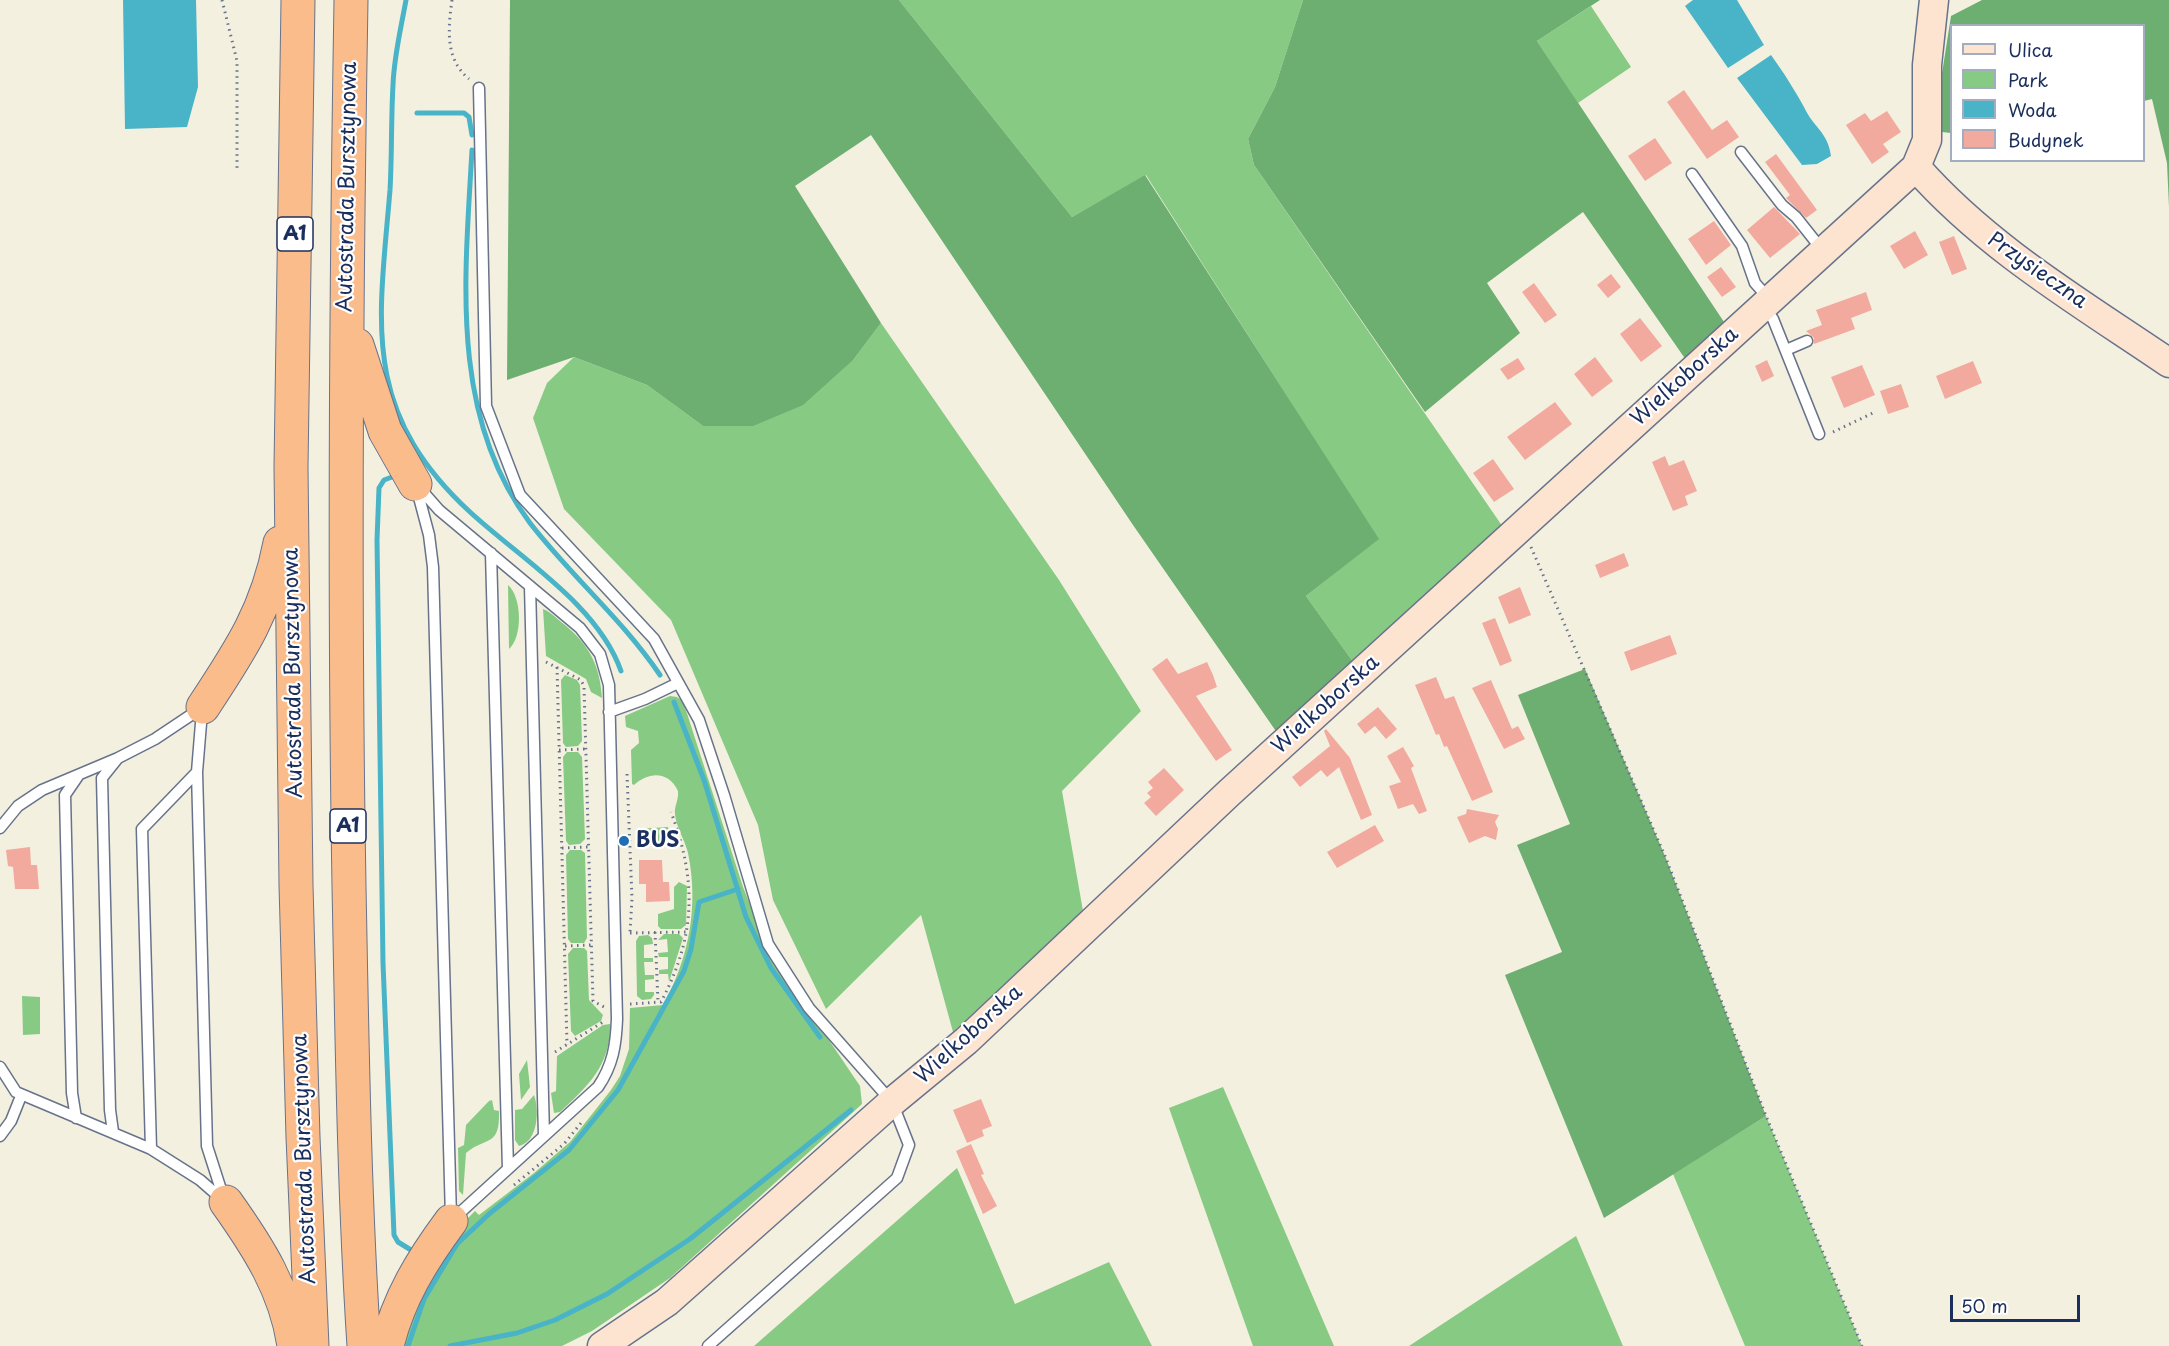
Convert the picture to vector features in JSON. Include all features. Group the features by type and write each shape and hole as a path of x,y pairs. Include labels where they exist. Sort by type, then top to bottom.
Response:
{"highway":[{"name":"Autostrada Bursztynowa","path":"298,0 291,467 297,919 312,1346"},
{"name":"Autostrada Bursztynowa","path":"351,0 346,306 346,718 351,996 364,1346"},
{"path":"346,306 372,399 385,430 415,484"},
{"path":"203,707 245,642 262,610 280,544 291,467"},
{"path":"226,1202 258,1246 273,1273 294,1346"},
{"path":"387,1346 395,1317 412,1280 451,1221"}],"street":[{"name":"Wielkoborska","path":"602,1346 667,1302 892,1102 966,1041 1229,793 1916,167 1927,140 1927,65 1934,0"},
{"name":"Przysieczna","path":"1916,167 1953,207 1992,240 2169,363"}],"lane":[{"path":"479,88 486,406 520,495 654,639 699,720 724,795 768,944 809,1008 892,1102 909,1145 897,1178 708,1346"},
{"path":"1742,153 1782,205 1796,217 1823,251"},
{"path":"1692,174 1742,246 1755,283 1767,303 1819,434"},
{"path":"1786,350 1807,341"},
{"path":"415,484 439,510 580,628 592,641 606,671 609,712 616,1044 612,1061 598,1087 451,1221"},
{"path":"415,484 429,535 434,579 451,1221"},
{"path":"491,553 508,1169"},
{"path":"530,586 544,1136"},
{"path":"609,712 645,699 678,683"},
{"path":"0,828 18,806 42,790 118,758 155,739 203,707"},
{"path":"203,707 197,772 207,1146 226,1202"},
{"path":"113,1132 110,1110 102,778 118,758"},
{"path":"151,1149 142,829 197,772"},
{"path":"76,1118 72,1093 65,795 78,776"},
{"path":"0,1067 5,1079 21,1096 151,1149 200,1180 226,1202"},
{"path":"0,1136 11,1121 21,1096"}],"path":[{"path":"222,0 237,61 237,170"},
{"path":"452,0 448,33 456,69 479,88"},
{"path":"1819,434 1829,433 1873,413"},
{"path":"1522,526 1665,856 1762,1105 1862,1346"},
{"path":"542,659 584,682 593,1001 606,1009"},
{"path":"557,667 567,1045"},
{"path":"559,750 586,749"},
{"path":"630,1004 662,1002 677,970 687,932 690,893 687,862 684,845 671,812"},
{"path":"562,848 589,847"},
{"path":"655,932 658,1002"},
{"path":"630,933 687,932"},
{"path":"565,946 591,945"},
{"path":"552,1054 607,1020"}],"green space":[{"path":"510,0 899,0 1072,217 1145,175 1379,539 1306,596 1356,666 1280,737 1133,525 871,135 795,186 881,323 854,359 803,405 753,426 703,426 647,385 574,357 507,380"},
{"path":"899,0 1303,0 1275,87 1248,139 1254,165 1505,530 1356,666 1306,596 1378,539 1146,175 1072,217"},
{"path":"1303,0 1600,0 1537,41 1732,334 1693,370 1583,212 1487,283 1520,333 1425,412 1254,165 1248,139 1275,87"},
{"path":"1982,0 2169,0 2169,207 2167,163 2152,99 2145,101 2145,24 1950,24 1950,133 1933,131 1951,16"},
{"path":"1591,6 1631,67 1578,103 1537,41"},
{"path":"881,323 1059,580 1141,711 1062,791 1083,911 953,1032 921,915 826,1009 773,900 758,825 671,620 564,509 533,418 547,383 574,357 647,385 703,426 854,359"},
{"path":"508,585 516,598 519,617 517,636 509,649"},
{"path":"543,609 574,633 587,649 596,666 602,698 591,692 586,679 546,656"},
{"path":"1585,669 1665,856 1766,1116 1604,1218 1505,975 1562,952 1517,845 1570,824 1518,695"},
{"path":"565,675 577,680 580,685 582,741 578,746 566,747 563,743 561,680"},
{"path":"670,696 683,701 743,887 768,950 860,1086 862,1104 670,1278 592,1331 562,1346 398,1346 403,1327 463,1223 475,1211 479,1215 570,1142 620,1076 629,1049 630,1008 663,1005 672,987 685,950 692,912 688,853 675,814 678,791 669,780 658,775 646,777 632,784 631,750 639,743 638,731 626,727 625,716"},
{"path":"567,752 578,752 582,757 585,839 580,844 569,845 566,841 563,757"},
{"path":"668,827 671,840 637,843 636,829"},
{"path":"570,850 581,850 585,853 587,938 584,943 571,943 568,939 566,855"},
{"path":"679,882 687,886 686,925 681,929 661,929 658,926 658,914 674,909 674,887"},
{"path":"664,934 679,934 683,938 669,982 668,974 659,974 659,970 668,969 668,957 659,957 658,953 668,952 667,939 658,940"},
{"path":"648,935 652,938 653,944 644,945 644,958 653,958 653,962 644,962 645,975 654,975 654,979 645,980 645,992 654,992 654,995 651,999 642,1000 637,996 636,941 639,936"},
{"path":"573,948 584,948 587,951 589,1000 603,1015 601,1021 575,1036 571,1031 568,954"},
{"path":"22,996 40,997 40,1034 23,1035"},
{"path":"610,1024 607,1051 596,1074 560,1112 554,1113 551,1093 556,1091 557,1056 603,1025"},
{"path":"527,1060 530,1087 521,1100 519,1074"},
{"path":"1223,1087 1334,1346 1253,1346 1169,1108"},
{"path":"534,1095 537,1116 534,1131 526,1143 519,1146 515,1140 515,1110 522,1109"},
{"path":"492,1100 494,1110 499,1111 497,1131 490,1140 466,1153 463,1195 459,1191 458,1148 464,1145 466,1125"},
{"path":"1766,1116 1862,1346 1745,1346 1673,1174"},
{"path":"957,1168 1015,1304 1109,1262 1152,1346 754,1346"},
{"path":"1576,1236 1623,1346 1409,1346"}],"water":[{"path":"123,0 196,0 198,87 187,127 125,129"},
{"path":"1693,0 1737,0 1764,45 1728,68 1685,6"},
{"path":"1771,55 1827,141 1831,156 1817,164 1802,165 1737,78"}],"building":[{"path":"1684,90 1712,130 1727,120 1739,137 1707,159 1667,102"},
{"path":"1887,111 1901,132 1883,144 1889,152 1872,164 1846,125 1865,113 1871,121"},
{"path":"1655,138 1672,163 1645,181 1628,156"},
{"path":"1776,154 1817,210 1806,218 1786,198 1790,195 1765,162"},
{"path":"1774,207 1800,234 1770,258 1747,230"},
{"path":"1714,221 1731,245 1706,265 1688,239"},
{"path":"1915,231 1928,255 1904,269 1890,246"},
{"path":"1954,236 1967,269 1952,275 1939,242"},
{"path":"1721,267 1736,287 1722,297 1707,277"},
{"path":"1611,274 1621,287 1608,298 1597,285"},
{"path":"1534,283 1557,315 1545,323 1522,292"},
{"path":"1866,292 1872,310 1851,318 1855,329 1814,344 1814,338 1806,331 1822,325 1816,310"},
{"path":"1640,318 1662,346 1641,362 1620,334"},
{"path":"1595,357 1613,381 1592,397 1574,374"},
{"path":"1518,358 1525,369 1508,380 1500,369"},
{"path":"1767,360 1774,376 1762,382 1755,366"},
{"path":"1973,361 1982,383 1945,399 1936,376"},
{"path":"1862,365 1875,395 1844,408 1831,377"},
{"path":"1901,384 1909,407 1888,414 1880,391"},
{"path":"1555,402 1572,424 1525,460 1507,437"},
{"path":"1665,456 1669,466 1684,460 1697,491 1685,496 1688,505 1673,511 1652,462"},
{"path":"1493,459 1514,489 1494,502 1473,473"},
{"path":"1624,553 1629,566 1600,578 1595,565"},
{"path":"1520,587 1531,615 1509,624 1498,597"},
{"path":"1495,618 1512,661 1500,666 1482,623"},
{"path":"1670,635 1677,654 1631,671 1624,652"},
{"path":"1167,658 1178,674 1207,662 1217,687 1196,696 1232,750 1216,761 1152,669"},
{"path":"1436,677 1445,699 1454,696 1493,792 1472,801 1447,746 1444,747 1439,734 1436,735 1415,685"},
{"path":"1491,680 1512,729 1518,726 1525,739 1504,749 1472,688"},
{"path":"1378,707 1397,729 1386,739 1375,726 1365,734 1357,724"},
{"path":"1326,729 1350,758 1372,815 1361,820 1339,767 1327,777 1321,770 1300,787 1292,777 1330,746 1324,731"},
{"path":"1403,747 1414,766 1411,768 1427,811 1419,814 1413,804 1398,809 1389,786 1401,782 1387,756"},
{"path":"1164,768 1184,790 1156,816 1144,803 1151,797 1147,793 1153,788 1148,782"},
{"path":"1467,809 1499,815 1495,822 1498,829 1496,840 1485,836 1469,843 1457,817 1466,814"},
{"path":"1375,825 1384,841 1337,868 1327,852"},
{"path":"30,847 31,865 37,865 39,889 15,889 13,867 8,866 6,850"},
{"path":"639,860 662,860 663,882 669,882 670,901 646,902 646,884 639,884"},
{"path":"981,1099 992,1126 982,1130 984,1136 967,1143 953,1110"},
{"path":"971,1144 984,1174 981,1175 997,1206 983,1214 956,1151"}],"waterway":[{"path":"406,0 394,74 390,190 382,282 381,323 385,363 393,400 410,437 435,474 470,512 577,604 610,647 621,671"},
{"path":"417,113 464,113 469,117 472,135"},
{"path":"472,150 466,295 468,344 474,391 486,437 504,481 530,523 613,616 660,675"},
{"path":"392,477 384,480 379,488 377,540 383,963 394,1235 398,1242 411,1250"},
{"path":"674,702 704,780 746,917 771,968 820,1037"},
{"path":"408,1346 424,1299 457,1244 489,1214 569,1150 618,1090 684,971 691,949 699,902 738,889"},
{"path":"450,1346 517,1333 555,1320 607,1294 690,1239 851,1110"}],"place":[{"name":"BUS","path":"624,841"}]}
